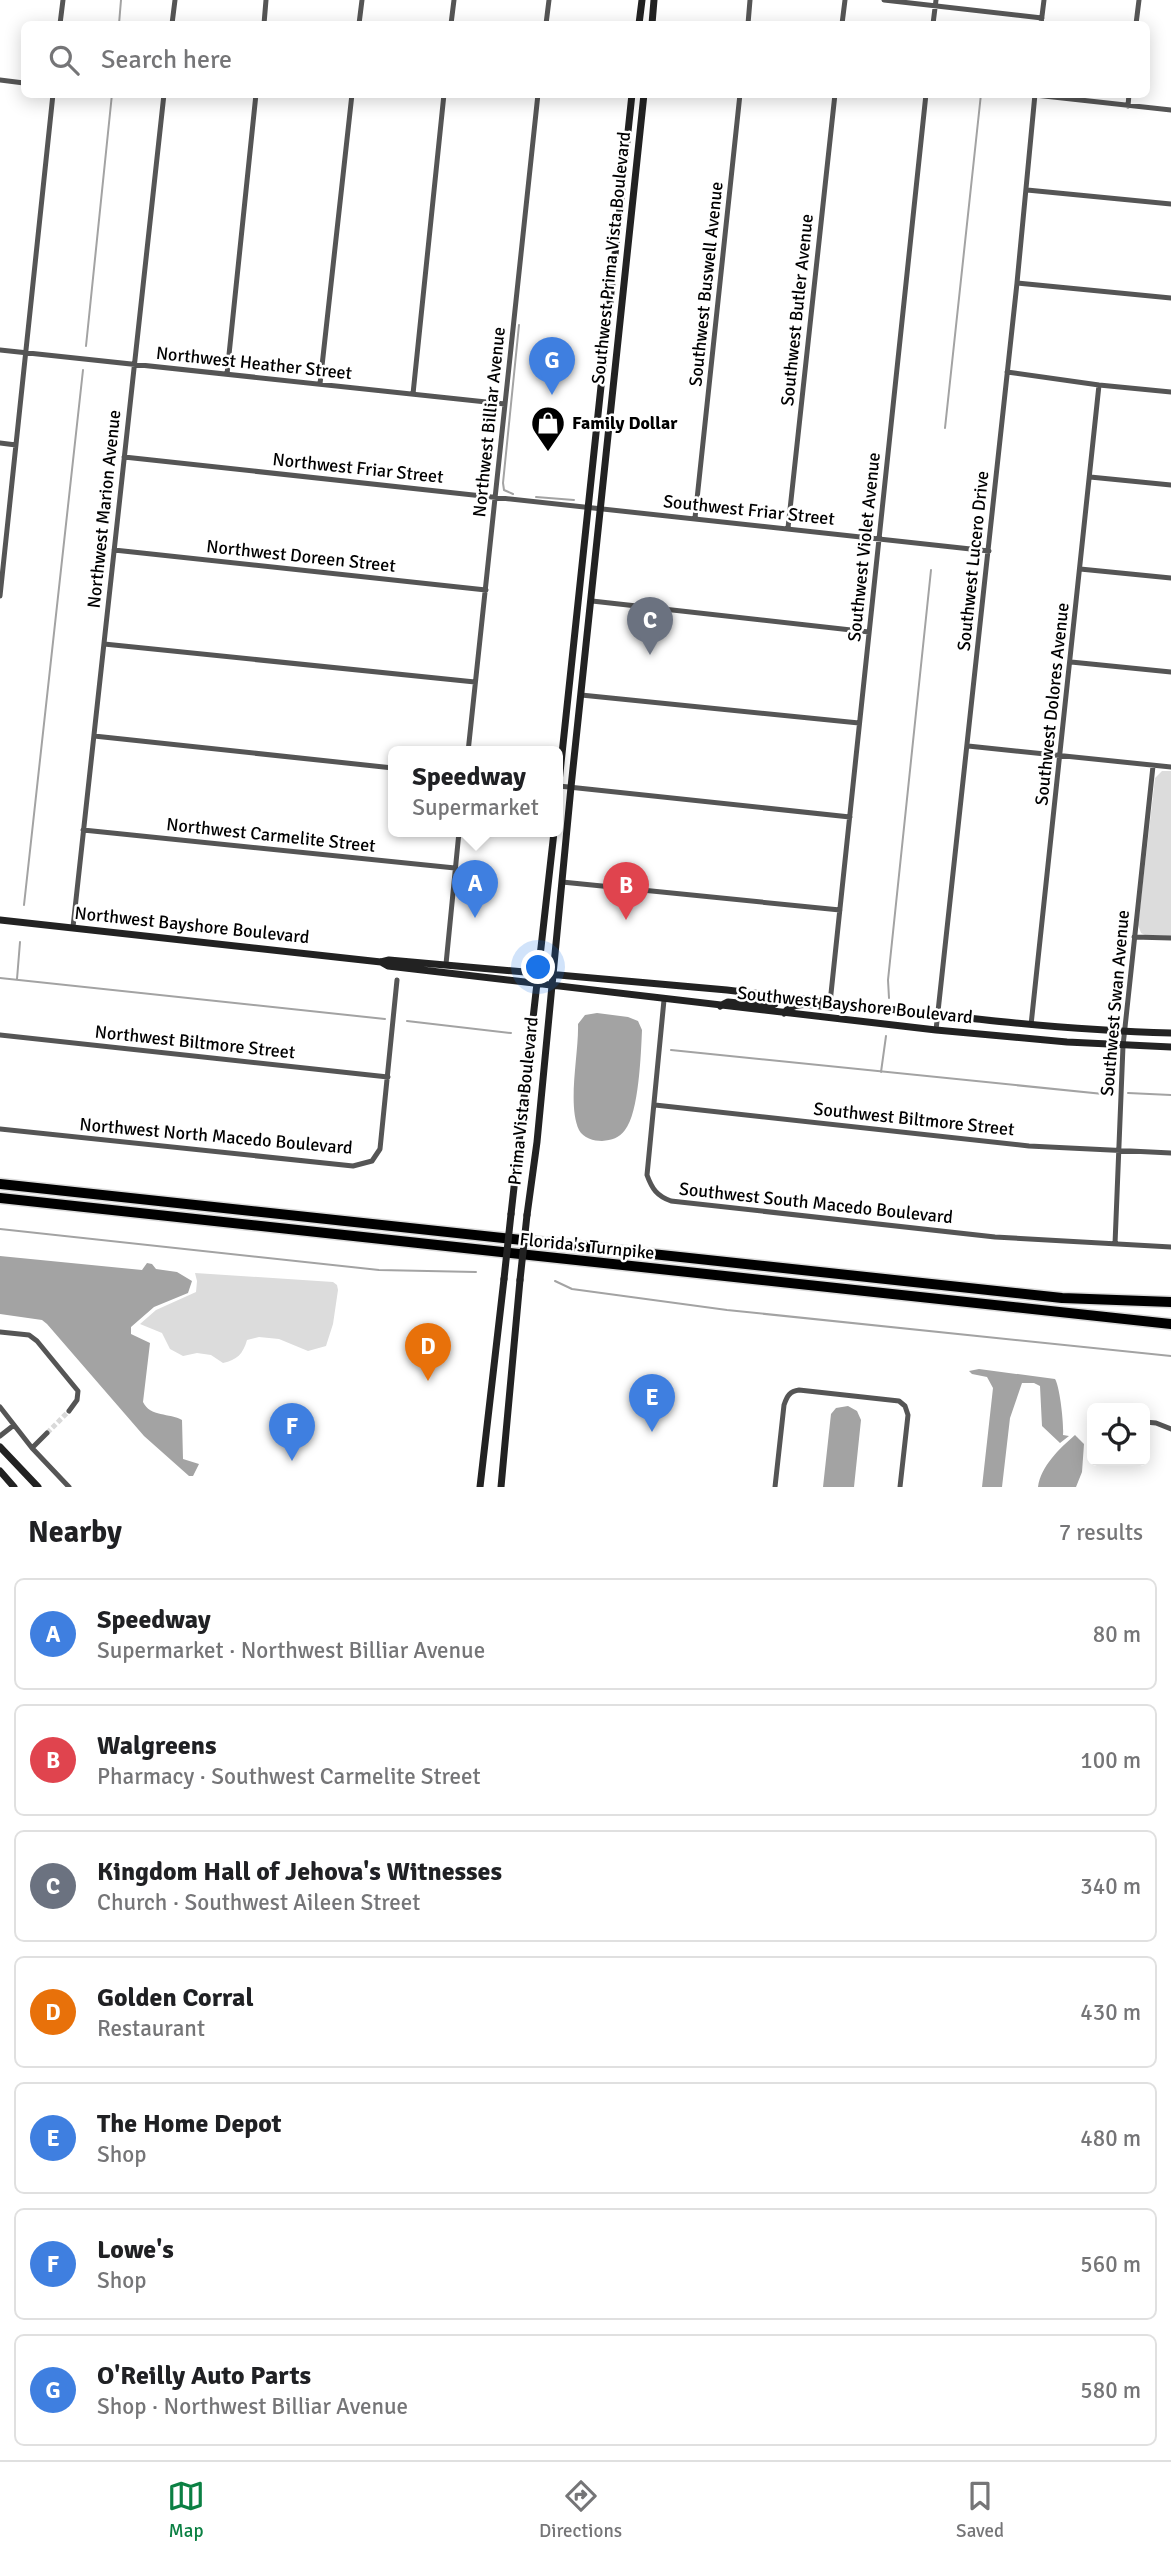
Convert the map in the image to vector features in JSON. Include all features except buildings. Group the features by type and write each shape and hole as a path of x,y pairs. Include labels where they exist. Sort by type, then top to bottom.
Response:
{"highway":[{"name":"Florida's Turnpike","path":"0,1184 1062,1298 1171,1302"},
{"name":"Florida's Turnpike","path":"0,1198 1171,1324"}],"main road":[{"path":"639,21 642,0"},
{"path":"652,21 654,0"},
{"name":"Southwest Prima Vista Boulevard","path":"590,507 632,98"},
{"name":"Southwest Prima Vista Boulevard","path":"601,508 644,98"},
{"path":"563,750 590,507"},
{"name":"Prima Vista Boulevard","path":"501,1487 520,1280 537,1142 601,508"},
{"name":"Prima Vista Boulevard","path":"480,1487 553,837"},
{"name":"Northwest Bayshore Boulevard","path":"0,920 381,962 389,960 537,972"},
{"name":"Northwest Bayshore Boulevard","path":"381,962 388,967 536,984"},
{"name":"Southwest Bayshore Boulevard","path":"537,972 1031,1025 1171,1032"},
{"name":"Southwest Bayshore Boulevard","path":"536,984 936,1030 1123,1046 1171,1047"},
{"path":"720,1006 728,1002 769,1006 775,1004 780,996"},
{"path":"784,1013 797,1004 838,1008 846,1004"},
{"path":"0,1447 38,1487"},
{"path":"0,1471 14,1487"}],"street":[{"path":"60,21 63,0"},
{"path":"172,21 175,0"},
{"path":"264,21 266,0"},
{"path":"359,21 362,0"},
{"path":"452,21 454,0"},
{"path":"546,21 548,0"},
{"path":"748,21 750,0"},
{"path":"842,21 845,0"},
{"path":"884,0 936,2 1042,21 1044,0"},
{"path":"1136,21 1139,0"},
{"path":"933,21 936,2"},
{"path":"0,80 21,83"},
{"path":"0,596 3,538 27,353 53,98"},
{"name":"Northwest Marion Avenue","path":"72,927 164,98"},
{"path":"227,374 256,98"},
{"path":"320,384 352,98"},
{"path":"413,394 444,98"},
{"name":"Northwest Billiar Avenue","path":"469,746 538,98"},
{"name":"Southwest Buswell Avenue","path":"695,518 740,98"},
{"name":"Southwest Butler Avenue","path":"788,528 835,98"},
{"name":"Southwest Violet Avenue","path":"830,1003 926,98"},
{"name":"Southwest Lucero Drive","path":"936,1030 989,551 1035,98"},
{"path":"1060,98 1171,110"},
{"path":"1128,106 1129,98"},
{"path":"1027,190 1171,204"},
{"path":"1017,283 1171,298"},
{"name":"Northwest Heather Street","path":"0,350 505,404"},
{"path":"1007,372 1171,392"},
{"name":"Southwest Dolores Avenue","path":"1031,1025 1099,385"},
{"path":"0,443 16,445"},
{"name":"Northwest Friar Street","path":"124,457 590,507"},
{"path":"1090,477 1171,485"},
{"name":"Southwest Friar Street","path":"590,507 989,551"},
{"name":"Northwest Doreen Street","path":"114,550 486,590"},
{"path":"1080,569 1171,579"},
{"path":"592,601 869,632"},
{"path":"104,644 475,682"},
{"path":"1071,662 1171,672"},
{"path":"581,695 859,723"},
{"path":"94,736 388,767"},
{"path":"968,746 1171,768"},
{"name":"Southwest Swan Avenue","path":"1115,1244 1123,1046 1153,766"},
{"path":"563,786 850,817"},
{"name":"Northwest Carmelite Street","path":"83,830 455,868"},
{"path":"446,964 459,837"},
{"path":"562,882 840,911"},
{"path":"1134,937 1171,938"},
{"name":"Northwest North Macedo Boulevard","path":"0,1129 352,1166 372,1161 380,1149 397,981"},
{"name":"Southwest South Macedo Boulevard","path":"664,1000 648,1175 655,1192 661,1197 671,1201 995,1237 1171,1247"},
{"name":"Northwest Biltmore Street","path":"0,1035 388,1077"},
{"name":"Southwest Biltmore Street","path":"655,1105 1029,1146 1171,1153"},
{"path":"0,1332 29,1335 37,1341 78,1391 77,1400 69,1412"},
{"path":"775,1487 784,1405 787,1396 799,1390 899,1401 905,1406 908,1415 900,1487"},
{"path":"0,1407 32,1448 69,1487"},
{"path":"1150,1422 1171,1429"},
{"path":"0,1436 14,1425"},
{"path":"32,1448 47,1433"}],"shaded area":[{"path":"1162,771 1171,771 1171,936 1145,935 1141,933 1138,925 1155,778"},
{"path":"597,1013 628,1017 638,1021 642,1030 638,1082 630,1122 618,1137 602,1141 581,1133 574,1107 578,1024 585,1015"},
{"path":"0,1256 142,1270 147,1263 156,1269 177,1272 192,1281 188,1293 154,1307 131,1327 131,1334 150,1343 143,1402 150,1410 182,1420 183,1459 199,1464 193,1476 189,1476 144,1436 47,1324 42,1320 0,1314"},
{"path":"195,1273 333,1282 338,1290 333,1324 326,1346 308,1351 279,1339 259,1337 247,1340 239,1356 223,1363 211,1355 197,1353 183,1356 170,1349 162,1333 140,1324 156,1310 196,1292"},
{"path":"979,1369 1055,1379 1061,1406 1063,1435 1069,1436 1060,1443 1042,1426 1040,1386 1022,1383 1010,1418 1002,1487 982,1487 993,1388 987,1377 969,1371"},
{"path":"848,1406 857,1411 861,1420 854,1487 823,1487 831,1414 836,1408"},
{"path":"1075,1435 1084,1444 1082,1472 1076,1487 1038,1487 1047,1465"}],"waterway":[{"path":"119,21 121,0"},
{"path":"86,346 112,98"},
{"path":"945,428 981,98"},
{"path":"513,494 504,490 503,483 519,325"},
{"path":"24,905 83,370"},
{"path":"536,497 574,500"},
{"path":"889,998 888,980 931,570"},
{"path":"17,979 20,942"},
{"path":"0,978 385,1019"},
{"path":"407,1021 511,1033"},
{"path":"881,1072 886,1036"},
{"path":"671,1050 1113,1095"},
{"path":"1128,1093 1171,1095"},
{"path":"0,1229 379,1270 476,1272"},
{"path":"555,1281 572,1289 727,1310 1171,1356"}],"tunnel":[{"path":"47,1433 69,1411"}],"place":[{"name":"O'Reilly Auto Parts","path":"552,395"},
{"name":"Family Dollar","path":"548,453"},
{"name":"Kingdom Hall of Jehova's Witnesses","path":"650,655"},
{"name":"Speedway","path":"475,918"},
{"name":"Walgreens","path":"626,920"},
{"name":"Golden Corral","path":"428,1381"},
{"name":"The Home Depot","path":"652,1432"},
{"name":"Lowe's","path":"292,1461"}]}
